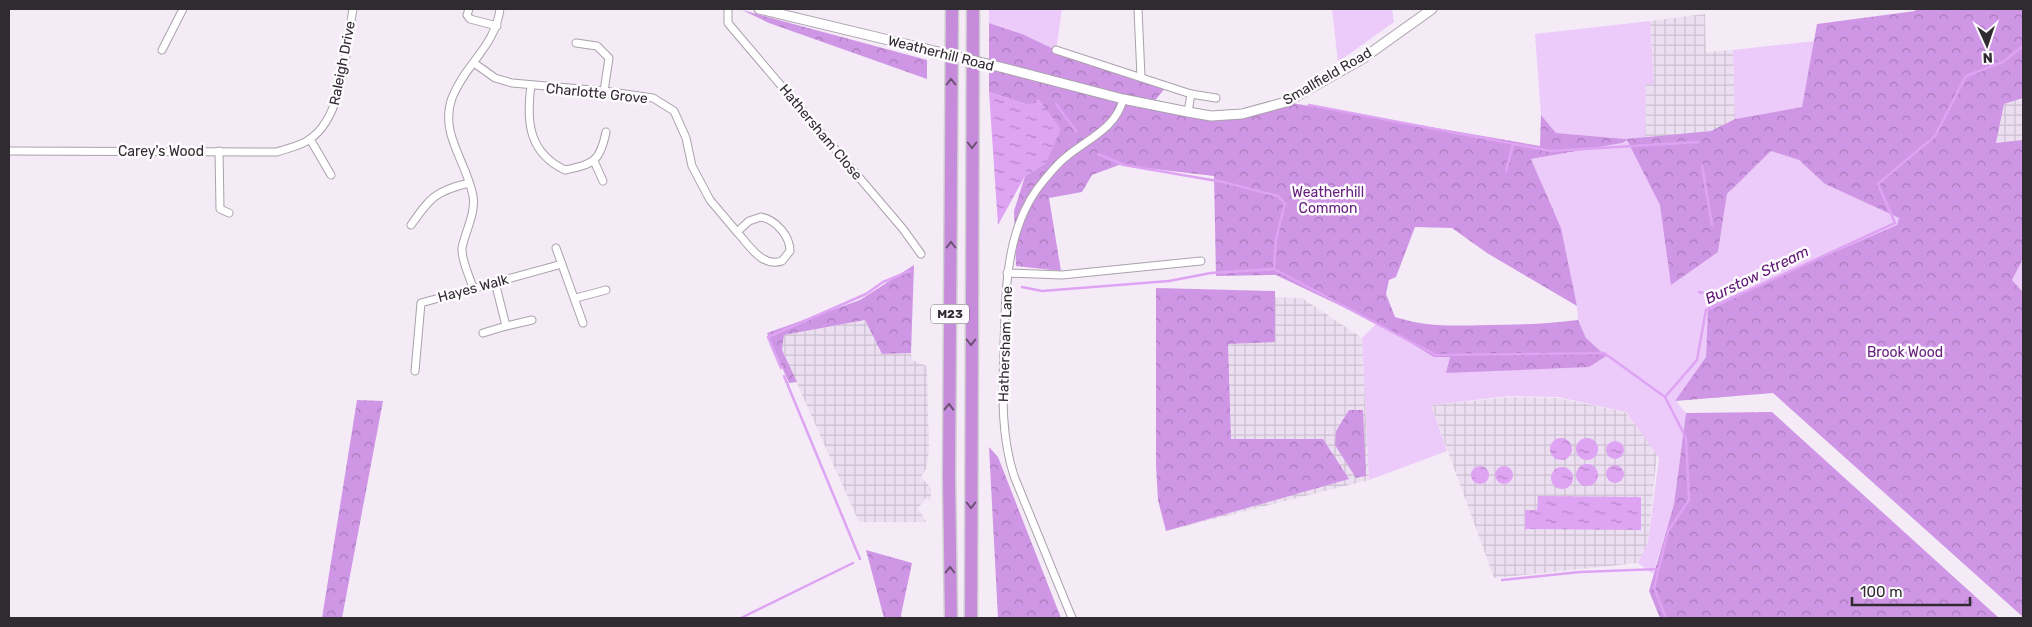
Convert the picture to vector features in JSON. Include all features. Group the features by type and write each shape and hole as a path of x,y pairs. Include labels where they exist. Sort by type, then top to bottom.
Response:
{"highway":[{"name":"M23","path":"951,618 948,477 952,9"},
{"name":"M23","path":"971,618 973,9"}],"street":[{"path":"162,50 183,9"},
{"name":"Raleigh Drive","path":"310,139 331,115 337,99 353,9"},
{"path":"468,9 470,19 497,26"},
{"path":"473,288 462,250 473,198 465,168 452,141 449,114 457,86 493,37 500,9"},
{"name":"Hathersham Close","path":"728,9 728,23 904,230 921,254"},
{"name":"Weatherhill Road","path":"759,9 1000,67 1123,99"},
{"path":"1138,9 1141,77"},
{"name":"Smallfield Road","path":"1123,99 1211,116 1242,114 1286,102 1362,59 1432,9"},
{"path":"576,43 597,46 609,58 604,91"},
{"path":"1056,50 1191,94 1216,98"},
{"name":"Charlotte Grove","path":"474,63 495,78 531,86 604,91 653,98 674,111 686,138 692,166 710,200 737,232 763,260 769,263 782,261 790,251 787,238 768,218 755,218 737,232"},
{"path":"531,86 528,108 531,130 537,148 549,162 565,170 594,161 602,151 606,132"},
{"path":"1188,112 1191,94"},
{"name":"Hathersham Lane","path":"1072,618 1014,476 1007,454 1002,404 1007,273 1013,241 1026,206 1065,158 1094,138 1112,121 1123,99"},
{"path":"310,139 331,175"},
{"name":"Carey's Wood","path":"9,151 277,152 310,139"},
{"path":"219,151 220,209 229,213"},
{"path":"594,161 603,180"},
{"path":"411,225 431,197 452,187 469,183"},
{"path":"556,248 576,298 583,323"},
{"path":"1007,273 1062,275 1201,261"},
{"name":"Hayes Walk","path":"415,370 421,303 562,264"},
{"path":"495,282 506,326"},
{"path":"576,298 606,290"},
{"path":"483,333 532,320"}],"shaded area":[{"path":"989,9 1062,9 1056,50 1022,34 989,23"},
{"path":"1332,9 1392,9 1394,22 1338,62"},
{"path":"1705,14 1706,52 1733,50 1735,119 1711,131 1645,138 1646,84 1654,84 1650,21"},
{"path":"1650,21 1654,84 1646,84 1645,138 1627,139 1717,201 1718,252 1727,194 1771,151 1799,160 1825,184 1899,218 1897,226 1708,314 1706,357 1676,401 1686,413 1674,504 1653,574 1638,563 1648,542 1659,458 1626,412 1558,397 1509,396 1431,405 1447,451 1369,480 1362,338 1376,324 1436,355 1450,357 1447,373 1606,356 1586,338 1578,320 1577,306 1560,226 1531,159 1622,143 1626,139 1556,133 1541,115 1535,34"},
{"path":"1815,41 1802,107 1735,119 1733,50"},
{"path":"2023,98 2023,140 1996,144 2004,104"},
{"path":"2023,259 2023,291 2012,280"},
{"path":"1156,294 1302,298 1362,338 1369,480 1166,531"},
{"path":"865,320 882,354 911,353 912,360 927,366 929,449 926,469 921,477 931,488 931,502 926,498 918,508 926,522 859,522 782,350 784,335"},
{"path":"1510,397 1558,398 1625,412 1657,453 1648,542 1638,563 1494,578 1431,405"}],"green space":[{"path":"1915,9 2023,9 2023,98 2004,104 1996,143 2023,140 2023,259 2012,280 2023,292 2023,617 1773,393 1675,401 1706,357 1708,307 1897,225 1899,218 1825,184 1799,160 1771,151 1727,194 1718,252 1671,285 1660,205 1627,140 1622,143 1531,159 1561,228 1577,306 1487,253 1452,228 1415,227 1396,277 1389,280 1386,294 1395,317 1417,323 1451,326 1532,324 1578,320 1586,338 1606,356 1589,367 1446,373 1450,357 1434,357 1381,325 1276,275 1216,276 1214,176 1119,165 1092,175 1082,192 1049,198 1061,271 1016,266 1014,211 1025,176 1046,163 1028,105 989,92 989,23 1022,34 1056,50 1166,87 1152,104 1211,116 1286,102 1540,146 1541,115 1556,133 1626,139 1711,131 1735,119 1802,107 1817,24 1915,11"},
{"path":"742,10 927,60 927,79 769,23"},
{"path":"914,265 911,353 882,354 865,320 784,335 782,350 797,382 789,383 767,333 860,300"},
{"path":"1156,288 1275,291 1275,342 1228,344 1231,439 1323,439 1349,479 1166,531 1158,500 1156,466"},
{"path":"357,400 383,401 342,618 322,618"},
{"path":"1349,410 1363,410 1366,476 1356,478 1335,445 1336,431"},
{"path":"1772,412 1999,618 1660,618 1649,591 1674,504 1686,413"},
{"path":"989,447 998,457 1061,618 998,618"},
{"path":"866,550 912,563 901,615 902,618 884,618"}],"water":[{"path":"989,92 1028,105 1039,99 1061,129 1046,163 1025,176 998,225"},
{"path":"1561,438 1569,441 1572,449 1569,457 1561,460 1553,457 1550,449 1553,441"},
{"path":"1587,438 1595,441 1598,449 1595,457 1587,460 1579,457 1576,449 1579,441"},
{"path":"1615,441 1621,444 1624,450 1621,456 1615,459 1609,456 1606,450 1609,444"},
{"path":"1587,464 1595,467 1598,475 1595,483 1587,486 1579,483 1576,475 1579,467"},
{"path":"1615,465 1621,468 1624,474 1621,480 1615,483 1609,480 1606,474 1609,468"},
{"path":"1480,466 1486,469 1489,475 1486,481 1480,484 1474,481 1471,475 1474,469"},
{"path":"1504,466 1510,469 1513,475 1510,481 1504,484 1498,481 1495,475 1498,469"},
{"path":"1562,467 1570,470 1573,478 1570,486 1562,489 1554,486 1551,478 1554,470"},
{"path":"1538,496 1641,497 1641,530 1525,529 1525,510 1537,510"}],"waterway":[{"name":"Burstow Stream","path":"1665,397 1697,360 1706,310 1895,223 1878,184 1935,136 1966,76 2003,62 2023,46"},
{"path":"1056,104 1076,131"},
{"path":"1309,105 1551,151 1698,142"},
{"path":"1506,171 1513,144"},
{"path":"1098,154 1124,165 1223,182 1278,196 1285,204 1276,239 1274,269"},
{"path":"1702,165 1712,225"},
{"path":"1022,287 1042,291 1169,281 1211,273 1274,269 1436,355 1604,353 1665,397 1686,438 1689,500 1668,531 1654,588 1666,618"},
{"path":"781,368 768,337 866,294 883,282 910,271"},
{"path":"1699,292 1711,295"},
{"path":"1714,297 1719,303"},
{"path":"784,376 860,559"},
{"path":"741,618 853,563"},
{"path":"1502,580 1580,572 1659,569"}],"park label":[{"name":"Weatherhill Common","path":"1328,200"},
{"name":"Brook Wood","path":"1905,352"}]}
